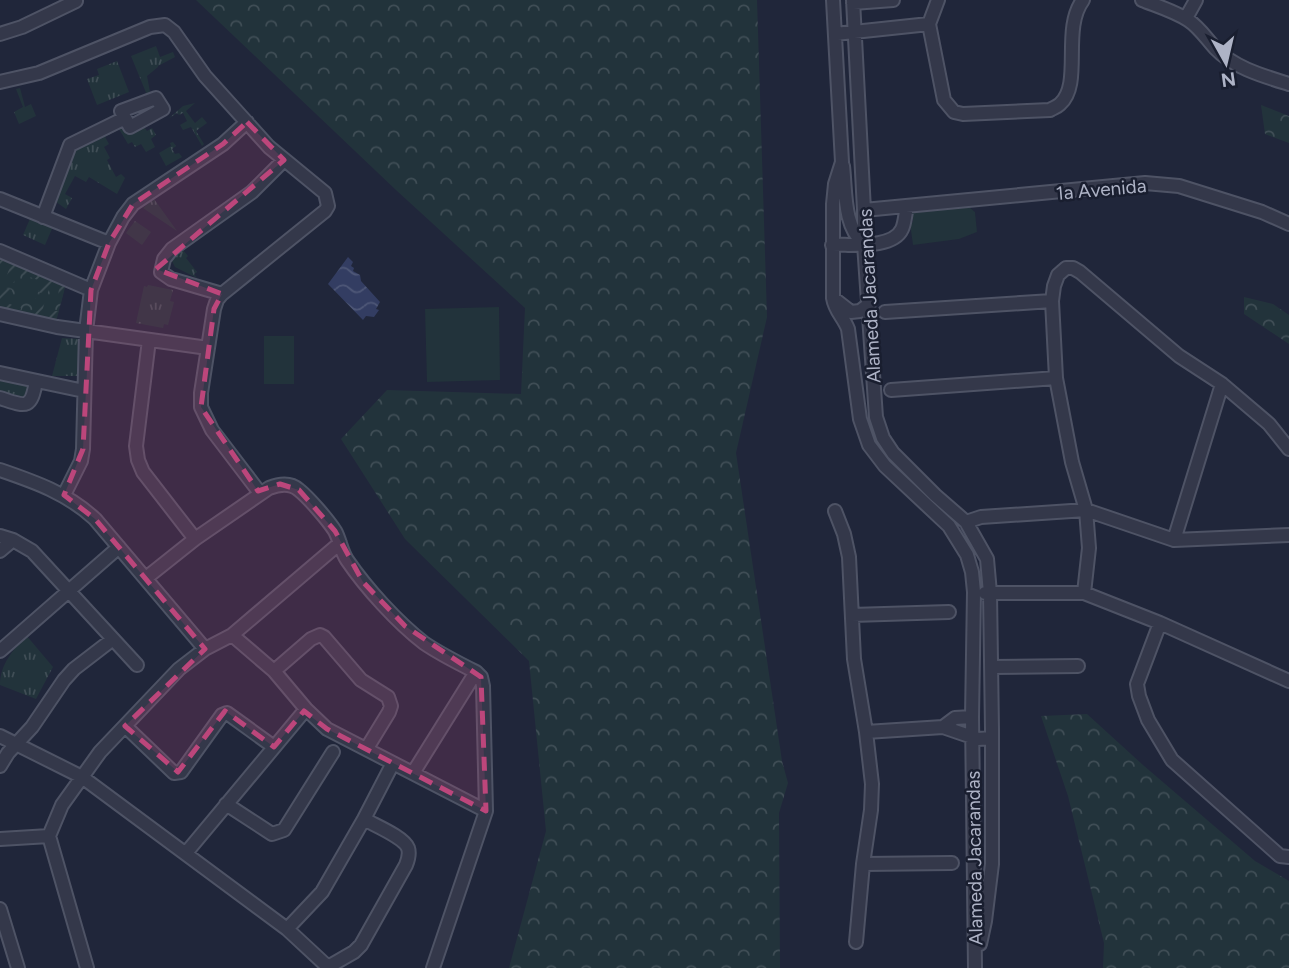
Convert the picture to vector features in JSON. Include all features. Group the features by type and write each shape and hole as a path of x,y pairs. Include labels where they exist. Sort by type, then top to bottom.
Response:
{"street":[{"name":"Alameda Jacarandas","path":"833,0 842,162 835,184 833,298 848,329 860,419 869,445 885,466 949,526 967,555 972,572 975,966"},
{"path":"853,1 893,0"},
{"path":"938,0 929,24 944,100 954,112 963,114 1050,110 1061,103 1071,78 1071,40 1074,22 1083,0"},
{"path":"1142,0 1172,6 1227,58 1262,76 1289,84"},
{"path":"1186,18 1196,0"},
{"name":"Alameda Jacarandas","path":"853,1 864,244 876,417 883,438 893,453 967,522 987,559 990,593 992,864 985,921 975,966"},
{"path":"0,34 76,2"},
{"path":"835,34 929,24"},
{"path":"0,82 39,73 150,27 165,25 174,32 205,76 269,147 324,193 327,206 325,212 222,294 214,309 201,407 212,430 260,493"},
{"path":"43,217 70,145 125,118"},
{"path":"64,495 81,461 86,331 91,290 109,243 122,217 133,204 223,144 247,122"},
{"path":"222,294 171,279 161,272 164,259 173,249 252,191 284,160"},
{"path":"842,162 851,227 864,244"},
{"name":"1a Avenida","path":"864,210 1145,183 1179,186 1262,212 1289,224"},
{"path":"0,199 109,243"},
{"path":"832,245 886,242 898,235 902,229 906,207"},
{"path":"0,251 91,290"},
{"path":"1084,593 1088,548 1086,510 1072,461 1056,378 1052,301 1058,275 1066,268 1073,268 1179,356 1222,384 1269,424 1289,449"},
{"path":"833,298 851,312 860,311 868,305"},
{"path":"886,312 1052,301"},
{"path":"0,314 57,327 208,348"},
{"path":"149,340 136,446 138,460 143,472 195,538"},
{"path":"853,367 857,354 866,352 872,356"},
{"path":"0,373 84,391"},
{"path":"891,390 1056,378"},
{"path":"0,398 20,405 28,403 33,397 36,381"},
{"path":"1174,540 1222,384"},
{"path":"0,470 64,495 80,505 95,519 205,649"},
{"path":"146,578 195,538 260,493 280,484 291,485 299,490 335,531 345,556 363,582 405,625 425,643 481,677 486,811 433,968"},
{"path":"967,522 981,517 1086,510 1174,540 1289,535"},
{"path":"835,511 849,557 854,659 872,784 856,942"},
{"path":"0,536 32,551 137,665"},
{"path":"0,551 13,540"},
{"path":"87,968 49,836 62,805 100,752 179,669 205,649 232,635 340,543"},
{"path":"0,651 119,547"},
{"path":"974,592 1084,593 1160,623 1289,681"},
{"path":"852,615 949,611"},
{"path":"1160,623 1137,684 1148,720 1172,760 1280,856 1289,857"},
{"path":"232,635 274,671 327,729 486,811"},
{"path":"274,671 311,639 320,635 324,637 353,673 390,701 390,712 367,748"},
{"path":"0,766 32,727 64,680 113,639"},
{"path":"991,667 1078,666"},
{"path":"413,773 475,672"},
{"path":"186,853 306,709"},
{"path":"125,726 174,772 181,772 222,715 227,713 274,747"},
{"path":"943,727 955,718 972,717"},
{"path":"866,732 943,727 973,738 992,738"},
{"path":"0,736 82,777 287,929 329,968 361,945 409,856 403,841 364,819"},
{"path":"226,804 272,834 281,832 333,752"},
{"path":"287,929 322,892 393,763"},
{"path":"0,839 49,836"},
{"path":"863,864 952,863"},
{"path":"0,909 19,968"}],"highlighted area":[{"path":"247,122 284,160 156,269 222,294 214,309 201,407 258,491 280,484 299,490 335,531 363,582 405,626 481,677 486,811 327,729 304,711 274,747 225,711 178,772 125,726 205,649 95,519 64,495 83,449 91,290 109,243 133,204 223,144"}],"green space":[{"path":"196,0 757,0 767,317 736,453 782,761 788,783 779,813 780,968 509,968 546,831 529,661 405,539 341,439 387,390 521,394 525,308"},
{"path":"156,46 160,57 173,52 175,57 147,76 150,92 147,95 131,56"},
{"path":"117,61 129,92 97,105 87,79 99,75 97,69"},
{"path":"20,88 25,107 31,104 36,116 19,124 14,112 23,107 16,89"},
{"path":"195,103 186,111 195,123 202,117 207,123 196,131 204,144 202,146 191,127 183,130 180,125 187,121 183,113 177,113 168,119 183,106"},
{"path":"1261,105 1289,116 1289,143 1265,134"},
{"path":"119,126 125,127 129,135 144,127 147,131 152,128 156,135 151,139 155,147 146,152 141,144 135,147 132,142 128,144 119,129 105,137 109,144 104,147 110,158 107,160 116,177 121,174 125,178 117,194 89,177 86,182 75,176 65,194 72,198 66,209 52,199 71,150"},
{"path":"173,142 176,146 172,149 175,154 179,153 182,157 166,166 159,153"},
{"path":"154,199 177,231 143,208"},
{"path":"969,207 975,212 977,232 959,239 913,245 910,223 913,222 912,213"},
{"path":"32,214 54,224 45,245 23,235"},
{"path":"135,221 151,232 142,245 126,233"},
{"path":"183,250 197,272 194,274 197,278 175,267 171,259"},
{"path":"0,255 66,283 55,321 0,309"},
{"path":"0,255 66,283 61,303 57,301 59,289 56,285 51,284 47,295 38,292 41,281 18,273 14,283 5,280 10,267 0,264"},
{"path":"144,286 173,290 170,301 174,302 168,325 164,324 163,328 136,323"},
{"path":"3,287 12,290 7,303 21,308 19,314 0,309"},
{"path":"1244,297 1273,304 1289,315 1289,344 1244,314"},
{"path":"36,298 45,301 42,312 49,314 59,311 55,321 25,315 27,310 32,311"},
{"path":"499,307 500,380 427,382 425,309"},
{"path":"264,336 294,336 294,384 264,384"},
{"path":"62,338 82,339 82,376 52,376"},
{"path":"0,379 32,386 26,399 0,393"},
{"path":"26,635 53,667 36,699 0,685 5,664"},
{"path":"1087,714 1255,861 1289,881 1289,968 1103,968 1104,943 1068,796 1041,716"}],"water":[{"path":"348,257 353,262 353,271 360,275 361,281 380,302 374,317 366,316 363,320 328,284"}]}
